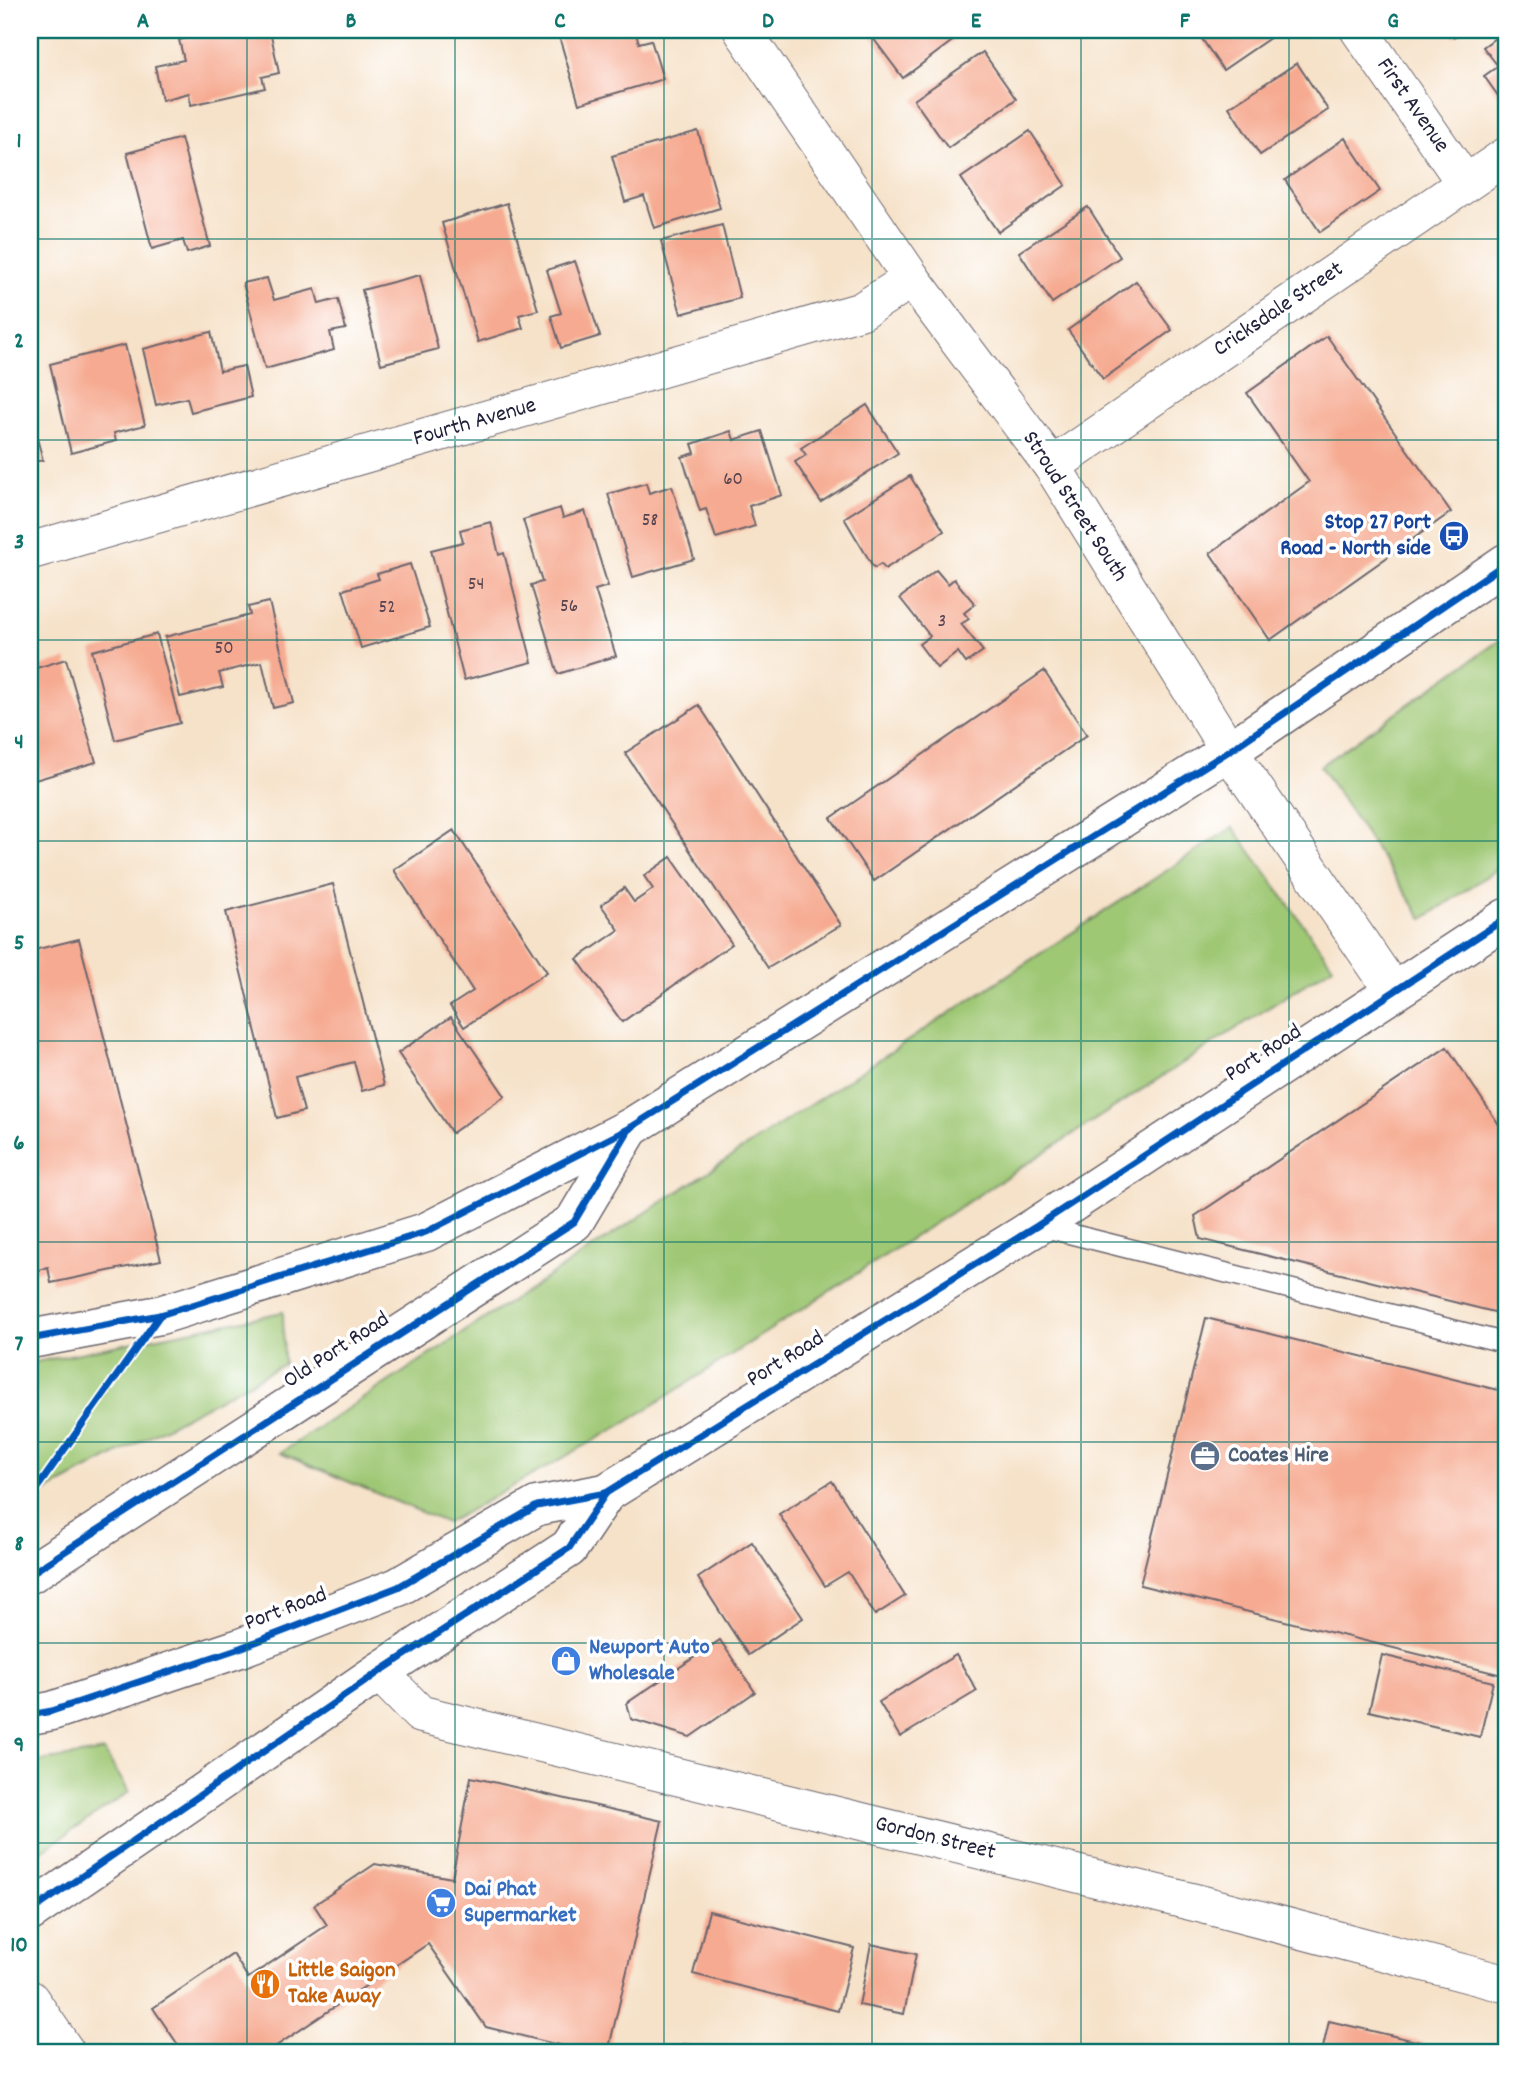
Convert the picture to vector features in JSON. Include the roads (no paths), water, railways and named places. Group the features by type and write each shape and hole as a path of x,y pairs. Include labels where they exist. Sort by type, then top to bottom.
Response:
{"main road":[{"path":"30,1339 160,1315 426,1232 630,1128 1229,751 1506,563"},
{"name":"Port Road","path":"30,1714 52,1711 240,1648 398,1587 537,1506 606,1493 1037,1226 1506,918"},
{"name":"Old Port Road","path":"30,1574 574,1222 630,1128"},
{"path":"30,1912 379,1672 569,1548 606,1493"}],"street":[{"name":"Stroud Street South","path":"743,30 912,279 1052,466 1229,751 1394,992"},
{"name":"First Avenue","path":"1359,30 1465,183"},
{"name":"Cricksdale Street","path":"1052,466 1506,156"},
{"name":"Fourth Avenue","path":"30,551 861,311 912,279"},
{"name":"Gordon Street","path":"379,1672 420,1714 1200,1903 1506,1984"},
{"path":"30,1999 66,2052"}],"lane":[{"path":"1037,1226 1506,1343"}],"place":[{"name":"Stop 27 Port Road - North side","path":"1454,536"},
{"name":"Coates Hire","path":"1205,1456"},
{"name":"Newport Auto Wholesale","path":"566,1661"},
{"name":"Dai Phat Supermarket","path":"441,1903"},
{"name":"Little Saigon Take Away","path":"265,1984"}]}
